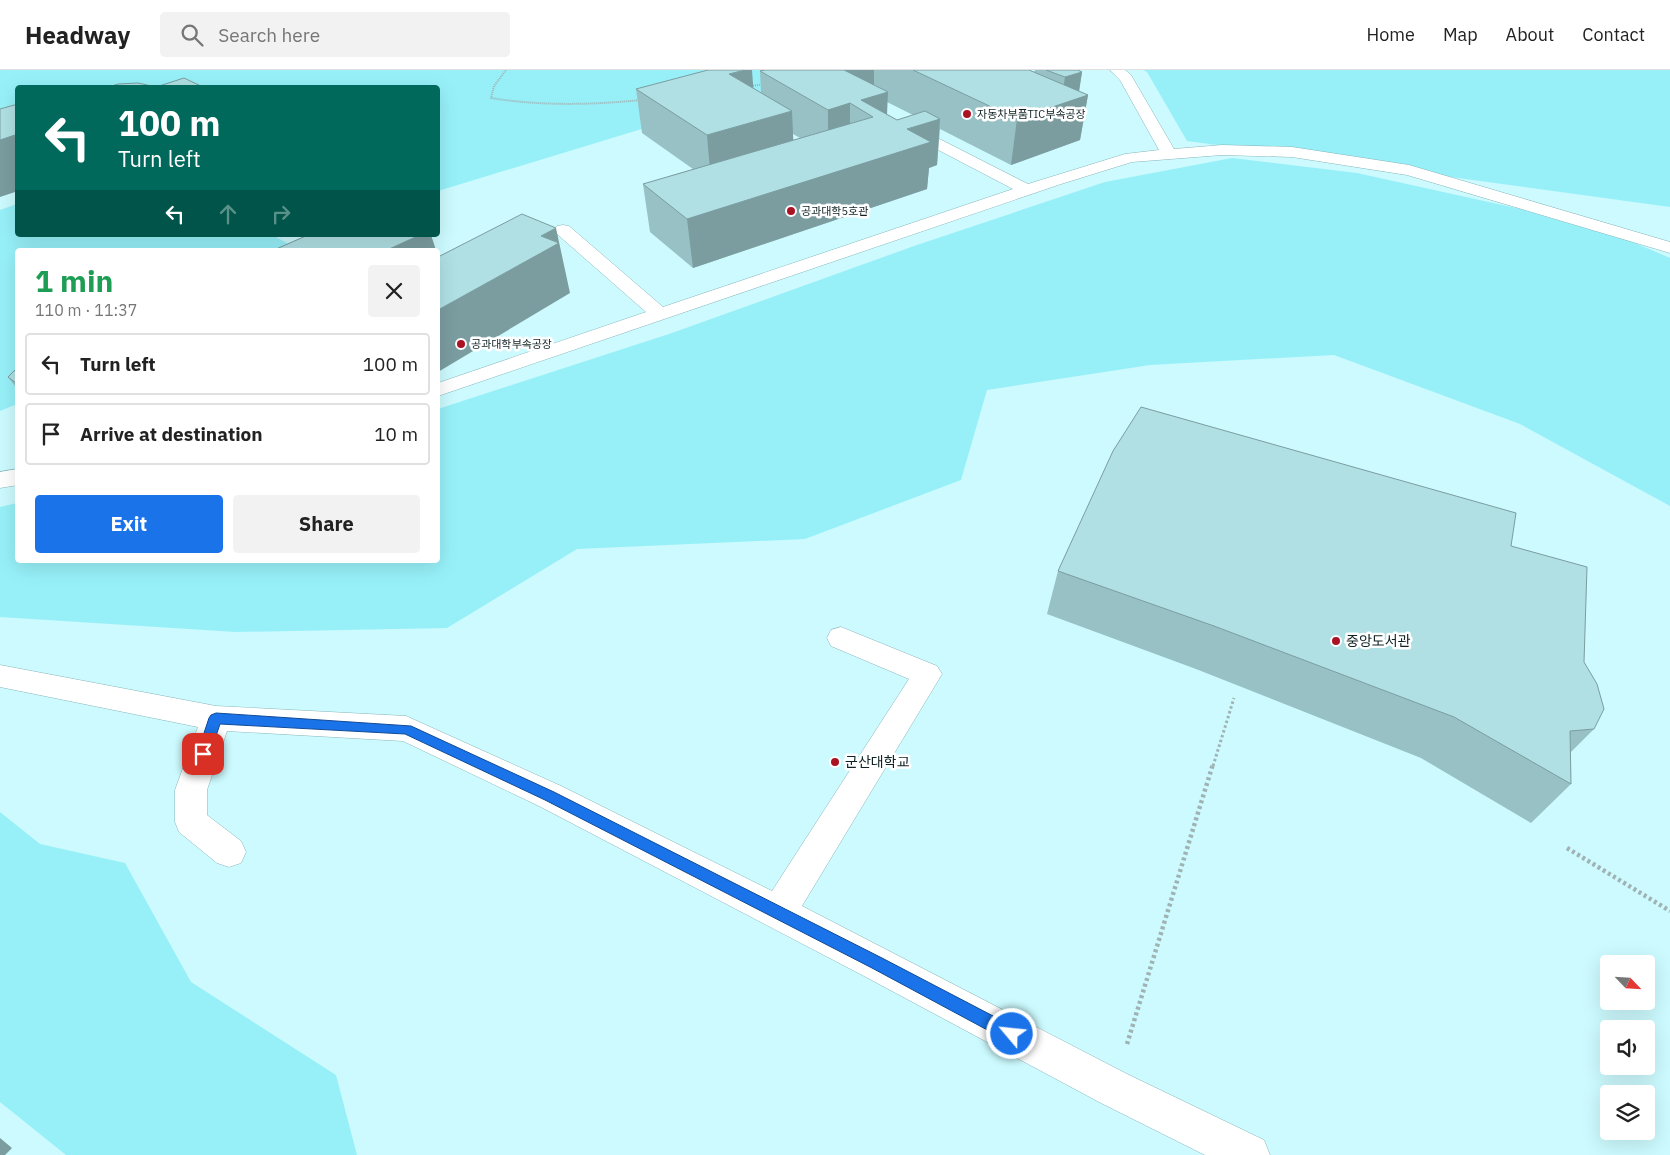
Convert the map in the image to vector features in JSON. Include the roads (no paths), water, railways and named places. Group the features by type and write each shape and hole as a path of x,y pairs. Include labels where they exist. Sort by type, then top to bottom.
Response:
{"lane":[{"path":"1117,70 1126,78 1169,154"},
{"path":"888,118 1028,190"},
{"path":"440,389 1028,190 1131,157 1222,150 1292,152 1409,170 1670,248"},
{"path":"563,230 662,315"},
{"path":"0,480 15,478"},
{"path":"778,913 927,674 841,638"},
{"path":"0,676 216,718 406,729 550,796 1113,1088 1249,1155"},
{"path":"216,718 191,790 191,822 229,852"}],"place":[{"name":"자동차부품TIC부속공장","path":"967,114"},
{"name":"공과대학5호관","path":"791,211"},
{"name":"공과대학부속공장","path":"461,344"},
{"name":"중앙도서관","path":"1336,641"},
{"name":"군산대학교","path":"835,762"}]}
